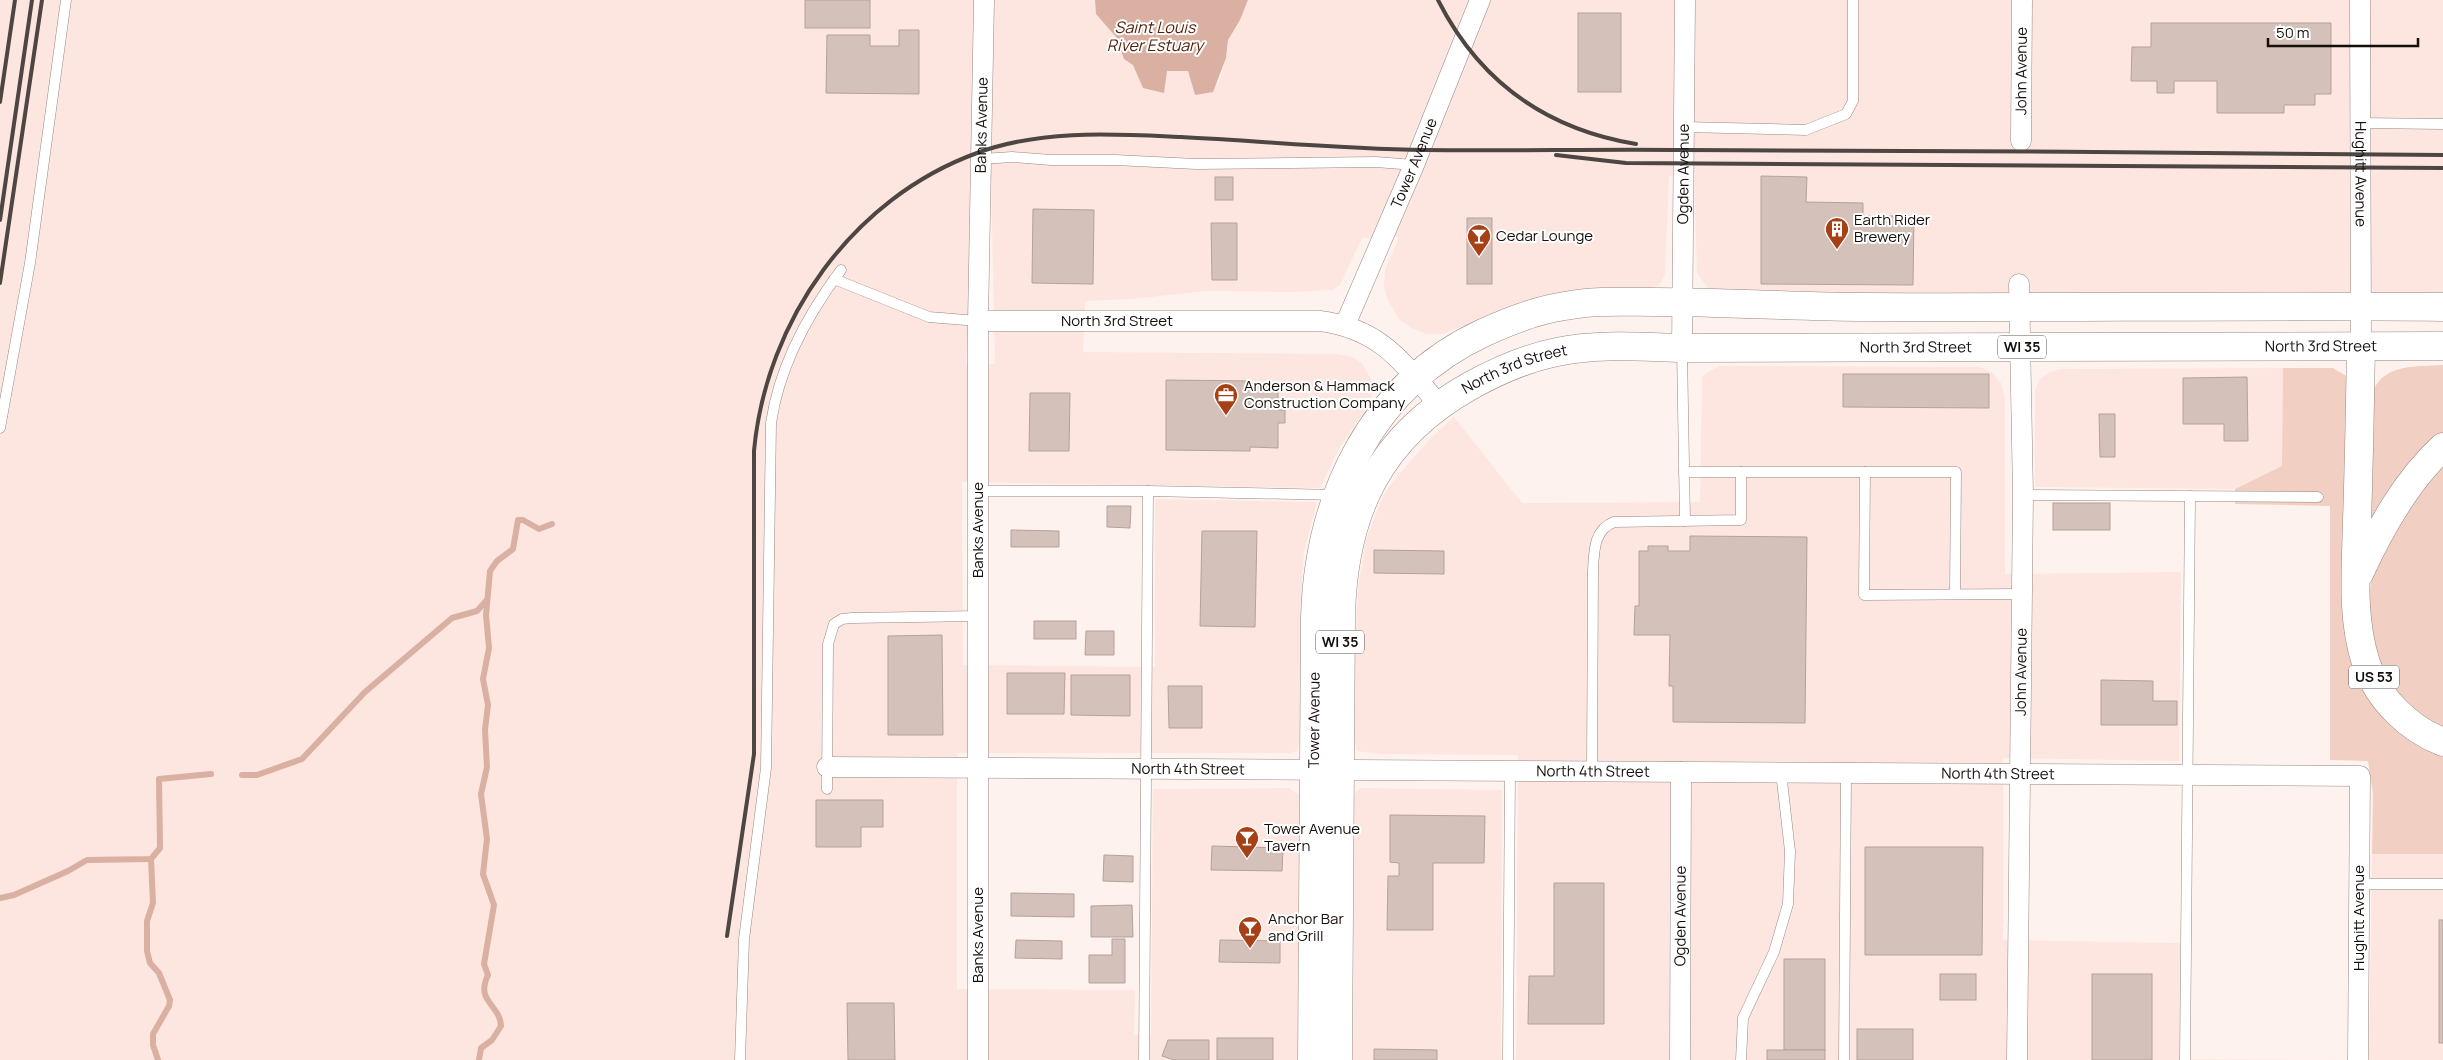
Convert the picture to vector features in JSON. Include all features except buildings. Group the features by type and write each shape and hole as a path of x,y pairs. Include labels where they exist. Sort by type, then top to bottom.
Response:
{"main road":[{"name":"WI 35","path":"1415,378 1480,334 1537,312 1587,303 1682,302 1818,307 2019,296 2443,307"},
{"name":"North 3rd Street","path":"1439,405 1499,371 1557,352 1603,346 1682,348 2443,346"},
{"path":"2356,582 2362,346"},
{"name":"Tower Avenue","path":"1338,1060 1327,769 1316,582 1326,527 1337,495 1362,444 1385,409 1415,378"},
{"name":"Tower Avenue","path":"1312,1060 1327,769 1341,586 1348,545 1362,501 1386,458 1405,434 1439,405"},
{"name":"US 53","path":"2443,447 2428,461 2409,485 2373,544 2356,582 2358,636 2367,666 2398,713 2414,729 2443,742"}],"street":[{"name":"Banks Avenue","path":"978,1060 978,321 984,0"},
{"name":"Tower Avenue","path":"1345,325 1414,166 1480,0"},
{"name":"Ogden Avenue","path":"1682,348 1685,0"},
{"name":"John Avenue","path":"2021,142 2022,0"},
{"name":"Hughitt Avenue","path":"2360,0 2362,346"},
{"name":"John Avenue","path":"2017,1060 2023,495 2019,296"},
{"name":"North 3rd Street","path":"978,321 1320,321 1345,325 1378,340 1439,405"},
{"name":"North 4th Street","path":"827,767 2360,776"},
{"name":"Ogden Avenue","path":"1680,1060 1681,772"},
{"name":"Hughitt Avenue","path":"2358,1060 2360,776"}],"lane":[{"path":"0,428 30,264 66,0"},
{"path":"1684,127 1806,130 1846,114 1853,101 1853,0"},
{"path":"2360,123 2443,124"},
{"path":"982,159 1115,160 1196,164 1376,162 1414,166"},
{"path":"740,1060 744,939 766,768 771,423 775,400 793,353 814,310 842,270"},
{"path":"834,280 930,317 978,321"},
{"path":"1682,348 1685,521"},
{"path":"1684,472 1956,472 1955,594"},
{"path":"1592,771 1593,572 1596,541 1603,528 1614,522 1740,520 1741,472"},
{"path":"1864,472 1864,595 2022,594"},
{"path":"978,491 1148,491 1337,495"},
{"path":"1144,1060 1148,491"},
{"path":"2023,495 2318,497"},
{"path":"2185,1060 2186,774 2190,496"},
{"path":"827,789 828,644 834,624 847,618 978,616"},
{"path":"1508,1060 1510,771"},
{"path":"1740,1060 1743,1018 1774,952 1788,904 1790,851 1781,772"},
{"path":"1844,1060 1846,772"},
{"path":"2359,884 2443,884"}],"shaded area":[{"path":"0,0 1095,0 1096,14 1116,37 1124,58 1133,65 1143,88 1167,71 1188,71 1195,95 1219,82 1226,58 1228,40 1240,20 1248,0 2443,0 2443,297 1717,294 1708,288 1697,273 1694,177 1669,176 1665,274 1660,284 1649,290 1529,301 1502,309 1443,334 1427,334 1411,328 1399,319 1388,300 1384,287 1385,270 1399,237 1362,238 1340,285 1332,290 1295,292 1206,291 1132,299 1085,301 1083,352 1337,354 1350,356 1362,363 1372,381 1372,394 1370,403 1338,450 1320,488 962,482 963,665 1155,667 1155,499 1317,502 1304,552 1302,579 1301,736 1297,751 1291,753 957,753 957,989 1135,990 1134,1035 1151,1035 1153,789 1289,788 1299,795 1301,806 1298,1060 0,1060","holes":["993,33 993,101 973,101","991,176 995,364 966,364 970,299 973,177"]},
{"path":"2443,365 2443,435 2366,541 2373,391 2385,375 2394,371 2403,368"},
{"path":"1719,366 1980,367 1993,373 2001,383 2005,398 2005,574 2181,572 2179,761 2003,758 2003,940 2180,943 2180,1059 2342,1060 1516,1060 1518,755 1380,754 1357,751 1354,739 1355,640 1359,582 1366,539 1384,494 1429,440 1454,417 1522,503 1700,502 1702,376"},
{"path":"2283,368 2282,466 2235,489 2035,487 2035,390 2040,379 2050,372 2062,369"},
{"path":"2283,368 2333,368 2348,377 2350,630 2432,752 2443,757 2443,854 2372,854 2373,793 2368,761 2330,760 2330,506 2235,504 2235,489 2282,466"},
{"path":"2443,462 2443,730 2428,720 2404,699 2386,675 2375,646 2371,628 2369,594 2376,568 2391,536 2422,488"},
{"path":"1362,788 1502,790 1501,1060 1353,1060 1354,800 1356,791"},
{"path":"2372,854 2443,854 2443,1060 2369,1060"}],"water":[{"name":"Saint Louis River Estuary","path":"1095,0 1248,0 1240,20 1228,40 1226,58 1213,92 1195,95 1188,71 1167,71 1164,93 1143,88 1133,65 1124,59 1116,37 1096,14"}],"waterway":[{"path":"479,1060 481,1048 492,1040 501,1026 500,1019 484,991 488,975 484,964 494,905 483,874 487,839 481,794 487,767 485,730 488,705 483,679 489,648 486,615 490,571 497,561 513,549 518,520 523,520 539,529 552,524"},
{"path":"242,775 257,775 302,759 365,692 452,618 477,611 486,601"},
{"path":"0,898 14,895 68,871 87,860 151,859 160,848 159,779 211,774"},
{"path":"151,859 153,903 147,921 147,951 150,963 159,973 170,1000 169,1006 153,1034 153,1045 158,1060"}],"railway":[{"path":"0,102 15,0"},
{"path":"0,220 32,0"},
{"path":"0,283 42,0"},
{"path":"1438,0 1455,29 1474,55 1495,77 1519,97 1573,127 1603,137 1636,144"},
{"path":"727,936 754,754 754,451 762,402 776,356 797,311 824,270 855,233 892,200 932,173 977,153 1002,145 1052,137 1104,134 1333,147 1424,150 1970,151 2443,155"},
{"path":"1556,155 1626,163 2443,168"}],"place":[{"name":"Earth Rider Brewery","path":"1837,250"},
{"name":"Cedar Lounge","path":"1479,257"},
{"name":"Anderson & Hammack Construction Company","path":"1226,416"},
{"name":"Tower Avenue Tavern","path":"1247,859"},
{"name":"Anchor Bar and Grill","path":"1250,949"}]}
